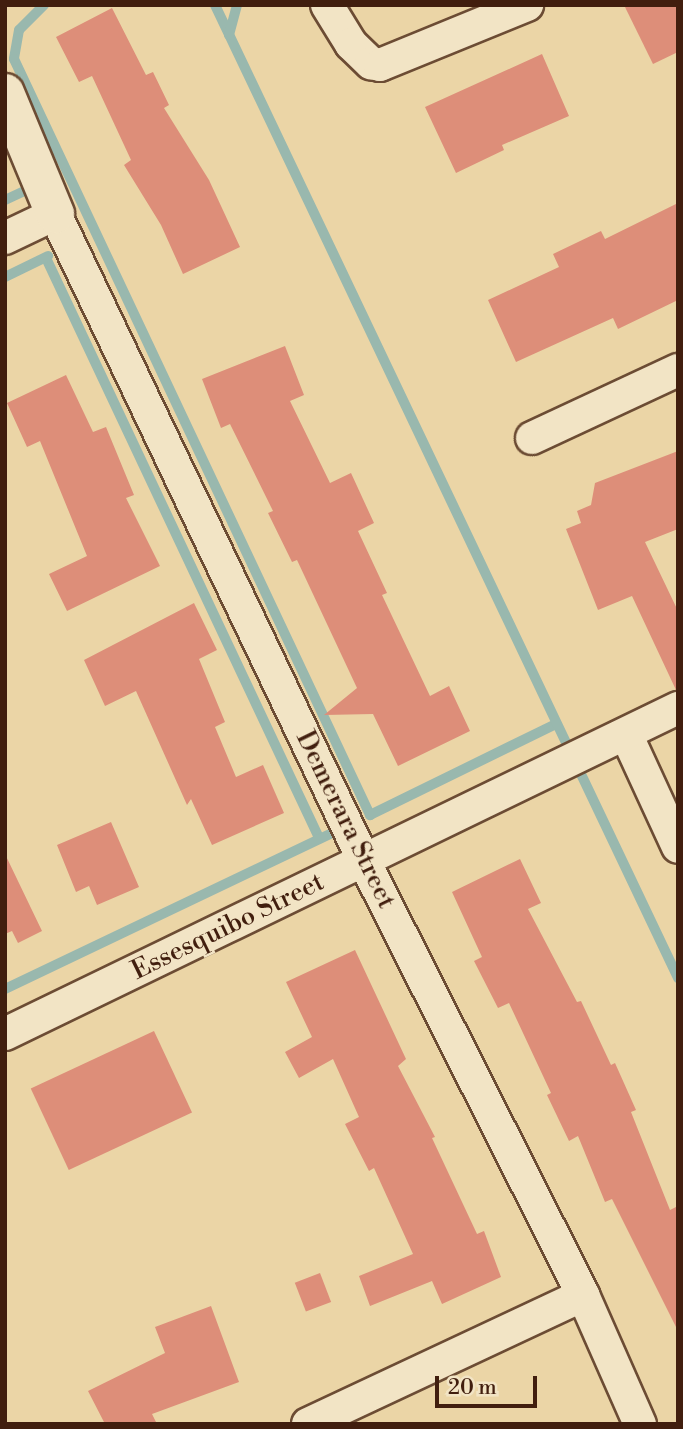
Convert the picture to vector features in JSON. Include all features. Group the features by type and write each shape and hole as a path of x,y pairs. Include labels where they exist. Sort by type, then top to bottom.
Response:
{"street":[{"path":"327,5 351,44 370,63 380,65 413,54 527,5"},
{"path":"5,93 55,214 5,238"},
{"name":"Demerara Street","path":"55,214 364,861 583,1295 640,1424"},
{"path":"531,438 678,370"},
{"name":"Essesquibo Street","path":"5,1034 678,708"},
{"path":"614,740 678,847"},
{"path":"308,1424 583,1295"}],"building":[{"path":"624,5 678,5 678,52 653,64"},
{"path":"112,8 146,75 153,72 169,105 164,108 209,180 240,247 183,274 161,225 124,165 131,160 92,76 79,82 56,37"},
{"path":"542,54 569,116 502,145 504,150 456,173 425,107"},
{"path":"678,203 678,300 618,329 613,318 516,362 488,300 559,267 553,254 601,231 605,239"},
{"path":"285,346 304,395 290,401 330,483 351,473 374,523 358,531 387,593 382,595 430,696 449,686 470,731 398,766 373,714 324,715 357,688 297,560 292,562 268,513 273,511 230,424 221,428 202,379"},
{"path":"66,375 93,432 106,427 134,495 126,498 160,566 67,611 49,574 87,556 40,441 27,447 7,403"},
{"path":"678,451 678,529 645,542 678,611 676,690 632,596 598,610 566,529 581,523 577,511 591,505 595,483"},
{"path":"194,603 217,650 199,659 225,722 215,727 236,777 263,765 284,813 212,845 191,799 187,805 136,691 105,706 84,660"},
{"path":"111,822 139,887 97,905 89,886 76,892 57,845"},
{"path":"5,854 42,931 18,943 12,931 5,934"},
{"path":"520,859 541,903 528,909 577,1002 581,1001 611,1065 615,1063 636,1110 631,1112 670,1210 678,1206 678,1331 612,1199 605,1202 578,1136 569,1141 547,1095 551,1093 509,1003 498,1008 474,961 482,957 452,892"},
{"path":"355,950 406,1059 398,1066 435,1137 432,1138 477,1234 484,1231 501,1277 442,1304 432,1281 370,1306 359,1276 413,1254 374,1168 369,1171 345,1124 359,1117 333,1059 299,1078 285,1052 312,1037 286,982"},
{"path":"154,1031 192,1113 69,1170 31,1088"},
{"path":"320,1273 331,1302 306,1312 295,1283"},
{"path":"211,1306 239,1382 152,1414 157,1424 105,1424 88,1391 165,1353 155,1327"}],"waterway":[{"path":"44,5 19,30 14,59 370,815 556,724"},
{"path":"215,5 678,978"},
{"path":"229,35 237,5"},
{"path":"5,200 37,185"},
{"path":"5,277 48,256"},
{"path":"46,258 319,838"},
{"path":"5,989 345,827"}]}
